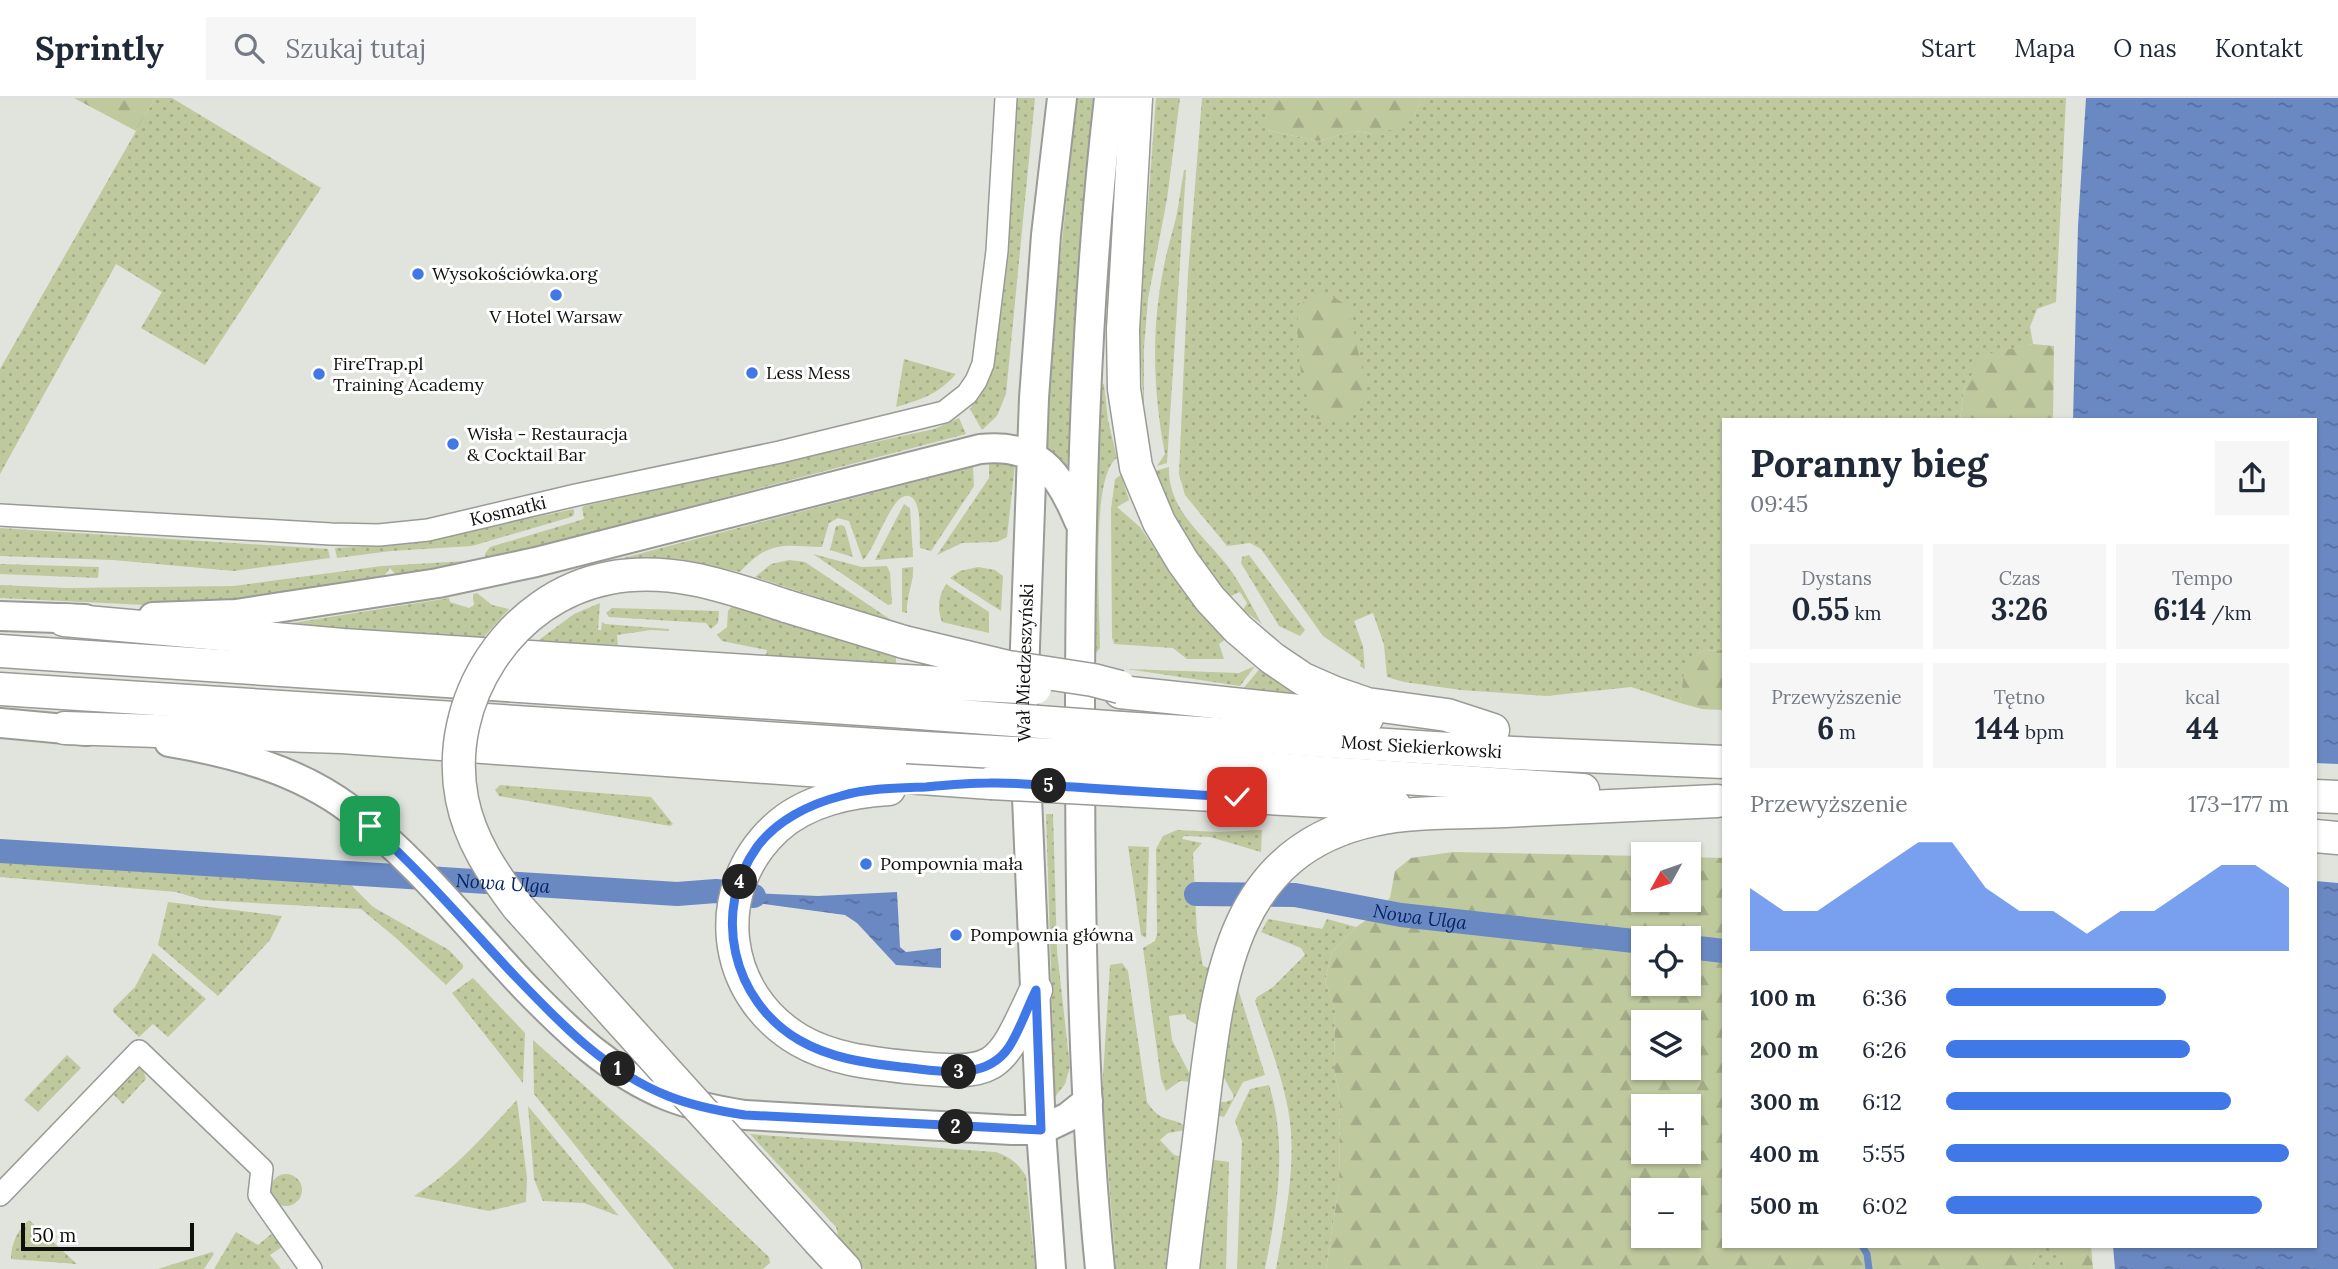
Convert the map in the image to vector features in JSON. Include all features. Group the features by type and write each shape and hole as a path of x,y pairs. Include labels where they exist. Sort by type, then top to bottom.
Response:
{"main road":[{"name":"Wał Miedzeszyński","path":"1051,1269 1041,1130 1023,702 1031,454 1046,235 1062,98"},
{"path":"1100,1269 1088,1101 1080,845 1080,524 1094,258 1109,98"},
{"path":"1136,98 1123,330 1124,389 1135,461 1159,522 1210,599 1235,626 1266,653 1303,679 1344,718"},
{"path":"64,620 236,614 438,583 536,562 979,449 1015,449 1031,454 1043,463 1065,493 1080,524"},
{"path":"845,1269 554,950 494,874 474,838 463,804 459,770 465,715 477,684 494,653 521,622 557,597 602,580 650,574 692,578 904,642 1008,667 1093,680 1128,691"},
{"path":"0,616 343,645 905,681 1128,691 1344,718 1595,739 1711,761"},
{"name":"Most Siekierkowski","path":"0,651 1121,728 1344,718 1513,753 1711,761"},
{"path":"0,689 908,770 991,783 1123,790 1340,788 1511,811"},
{"path":"0,723 65,728 342,737 643,760 908,770"},
{"path":"65,728 161,740 242,757 276,769 313,787 351,811 401,854 579,1040 640,1083 668,1097 708,1109 792,1118 1041,1130 1068,1117 1088,1101"},
{"name":"Most Siekierkowski","path":"908,770 1122,759 1340,788 1720,801"},
{"path":"908,770 807,808 778,826 758,847 744,870 734,896 731,922 735,953 747,985 778,1025 797,1039 821,1051 870,1063 953,1072 984,1068 999,1058 1008,1048 1036,990"},
{"path":"2317,796 2338,797"},
{"path":"1183,1269 1208,1068 1227,963 1251,904 1272,876 1293,856 1314,841 1344,828 1374,820 1720,801"},
{"path":"2317,836 2338,838"}],"street":[{"name":"Kosmatki","path":"0,515 331,534 379,535 428,530 576,495 780,452 944,412 967,394 983,364 996,251 1006,98"},
{"path":"0,1195 139,1051 262,1169 259,1195 311,1269"}],"green space":[{"path":"74,98 155,98 136,131"},
{"path":"155,98 172,98 321,188 205,365 141,328 162,292 116,264 0,474 0,369"},
{"path":"1017,98 1035,98 1006,394 997,416 982,430 970,409 986,386 992,368 1004,292"},
{"path":"1077,98 1093,98 1077,282 1067,472 1046,448 1054,319"},
{"path":"1156,98 1180,98 1167,199 1148,299 1144,348 1144,417 1139,327"},
{"path":"1202,98 1267,98 1267,130 1318,141 1354,131 1370,133 1413,119 1421,98 2066,98 2056,302 2037,309 2030,327 2033,344 1983,356 1964,388 1960,418 1722,418 1722,650 1701,651 1686,665 1680,703 1631,687 1546,696 1461,690 1404,682 1387,677 1384,645 1373,613 1354,621 1363,646 1365,669 1360,666 1361,662 1323,636 1261,549 1250,543 1227,546 1185,495 1179,474 1188,274"},
{"path":"1267,98 1421,98 1413,119 1396,129 1370,133 1354,131 1318,141 1267,130"},
{"path":"1184,170 1167,463 1157,466 1165,454 1156,384 1157,313"},
{"path":"1324,291 1348,306 1368,396 1345,418 1316,419 1302,377 1298,305"},
{"path":"2033,344 2054,346 2053,418 1960,418 1964,388 1983,355"},
{"path":"904,359 956,374 943,387 929,395 896,407"},
{"path":"1104,384 1108,420 1117,458 1109,470 1103,490 1100,517 1100,648 1096,653 1092,652 1101,385"},
{"path":"959,418 966,434 486,560 485,554 490,547 584,519 584,506 934,429"},
{"path":"989,463 1015,465 1007,537 997,542 962,543 937,555 989,478"},
{"path":"973,467 974,486 931,551 920,548 918,511 909,496 896,502 863,560 849,521 838,518 829,523 822,547 776,547 759,555 740,572 680,559 623,558"},
{"path":"1169,467 1170,483 1182,511 1232,572 1262,624 1243,610 1247,603 1240,592 1231,596 1195,554 1169,505 1155,471"},
{"path":"1121,475 1129,500 1117,507 1140,527 1174,578 1207,619 1227,638 1219,644 1224,659 1187,659 1173,648 1114,644 1111,509 1115,479"},
{"path":"904,504 910,508 913,557 875,560"},
{"path":"574,509 574,515 571,517 472,546 391,551 337,558 335,548 410,544"},
{"path":"836,526 845,527 853,557 830,550"},
{"path":"0,528 328,549 330,558 234,571 113,560 0,556"},
{"path":"813,554 862,567 887,566 892,604 888,605"},
{"path":"1249,555 1305,630 1300,636 1279,626 1241,563 1242,557"},
{"path":"789,560 805,562 894,622 755,577 771,564"},
{"path":"466,561 469,565 401,581 390,568 381,580 306,596 146,605 0,598 0,585 66,588 234,586 382,566"},
{"path":"0,564 99,567 98,578 0,574"},
{"path":"913,567 907,613 902,612 902,568"},
{"path":"978,567 995,570 1003,576 1001,611 950,578 960,571"},
{"path":"946,584 989,612 989,633 942,622 939,603"},
{"path":"477,593 492,605 509,609 481,640 321,629 286,624 449,598 450,602 469,608 474,605 473,594"},
{"path":"600,603 598,630 601,630 602,622 669,631 651,630 617,635 618,645 536,642 574,614"},
{"path":"732,606 896,655 896,667 795,661 766,655 767,650 722,641 717,635 727,627 728,611"},
{"path":"612,608 719,611 718,623 711,629 706,623 609,617 606,613"},
{"path":"1722,650 1722,710 1702,709 1680,703 1685,665 1701,651"},
{"path":"1255,666 1240,686 1127,669 1239,673"},
{"path":"1262,666 1306,696 1242,690"},
{"path":"500,785 651,797 673,824 670,826 499,796 495,790"},
{"path":"1046,814 1053,814 1057,951 1070,1067 1065,1084 1055,1097"},
{"path":"1177,830 1262,830 1261,852 1210,837 1184,836 1182,839 1202,843 1193,853 1197,933 1203,966 1209,968 1201,1027 1187,1019 1185,1014 1169,1016 1172,1040 1194,1082 1180,1081 1166,1091 1161,1079 1143,948 1155,941 1157,934 1156,849 1163,836"},
{"path":"1128,846 1149,847 1146,938 1141,935"},
{"path":"1453,852 1631,856 1631,912 1701,912 1701,857 1722,858 1722,1248 2039,1248 2030,1269 1326,1269 1339,1186 1340,1098 1334,1068 1335,1009 1325,981 1332,952 1390,898 1395,871 1411,858"},
{"path":"0,858 347,881 373,907 449,950 463,968 446,985 361,909 203,900 176,892 0,877"},
{"path":"168,902 282,916 270,940 218,996 158,945"},
{"path":"1268,919 1322,929 1327,919 1356,927 1332,952 1325,981 1335,1009 1334,1068 1340,1098 1339,1186 1326,1269 1276,1269 1289,1189 1291,1129 1282,1082 1255,1001 1305,955 1301,948 1261,932"},
{"path":"153,953 206,999 168,1037 153,1024 139,1037 113,1012 135,987"},
{"path":"1122,963 1128,971 1147,1102 1157,1114 1187,1127 1186,1130 1168,1133 1160,1140 1174,1155 1184,1157 1171,1269 1116,1269 1102,1092 1110,965"},
{"path":"1237,973 1238,989 1265,1075 1243,1082 1224,1117 1216,1115 1217,1102 1233,1099 1233,1094 1218,1067"},
{"path":"473,978 525,1033 523,1083 452,993"},
{"path":"533,1040 655,1149 769,1257 770,1263 763,1269 674,1269 534,1094"},
{"path":"67,1055 81,1068 38,1112 24,1100"},
{"path":"139,1067 143,1069 146,1079 123,1104 112,1093"},
{"path":"1269,1085 1278,1131 1279,1177 1265,1269 1237,1269 1242,1141 1235,1121 1250,1089"},
{"path":"517,1100 527,1178 526,1202 489,1211 414,1196 456,1164"},
{"path":"528,1106 619,1216 584,1203 543,1201 534,1179"},
{"path":"750,1134 995,1152 1005,1156 1026,1176 1035,1269 864,1269 840,1243 836,1227"},
{"path":"1208,1159 1229,1162 1226,1269 1195,1269"},
{"path":"286,1174 298,1178 302,1190 298,1202 286,1206 274,1202 270,1190 274,1178"},
{"path":"29,1220 77,1264 11,1259 16,1237"},
{"path":"276,1230 285,1245 270,1255 281,1269 214,1269 236,1232 258,1245"},
{"path":"2039,1248 2059,1248 2065,1269 2030,1269"},
{"path":"2058,1248 2091,1248 2093,1269 2065,1269"},
{"path":"212,1252 214,1254 204,1269 158,1269"}],"water":[{"path":"2086,98 2338,98 2338,1269 2115,1269 2113,1248 2317,1248 2317,418 2073,418 2078,226"},
{"path":"897,892 900,947 906,952 941,948 941,968 896,965 857,923 845,915 749,902 752,893 818,896"}],"pier":[{"path":"2317,763 2338,764 2338,883 2317,881"}],"waterway":[{"name":"Nowa Ulga","path":"0,851 677,894 716,891 754,896"},
{"name":"Nowa Ulga","path":"1196,894 1295,895 1401,915 1631,941"},
{"name":"Nowa Ulga","path":"1701,948 1722,951"},
{"path":"1863,1248 1869,1269"}],"place":[{"name":"Wysokościówka.org","path":"418,274"},
{"name":"V Hotel Warsaw","path":"556,295"},
{"name":"Less Mess","path":"752,373"},
{"name":"FireTrap.pl Training Academy","path":"319,374"},
{"name":"Wisła - Restauracja & Cocktail Bar","path":"453,444"},
{"name":"Pompownia mała","path":"866,864"},
{"name":"Pompownia główna","path":"956,935"}],"route":[{"path":"370,826 401,854 563,1026 594,1053 640,1083 668,1097 708,1109 745,1115 1041,1130 1036,990 1008,1048 984,1068 953,1072 870,1063 821,1051 797,1039 778,1025 760,1004 740,970 731,922 734,896 744,870 758,847 778,826 807,808 842,795 881,789 991,783 1237,797"}]}
